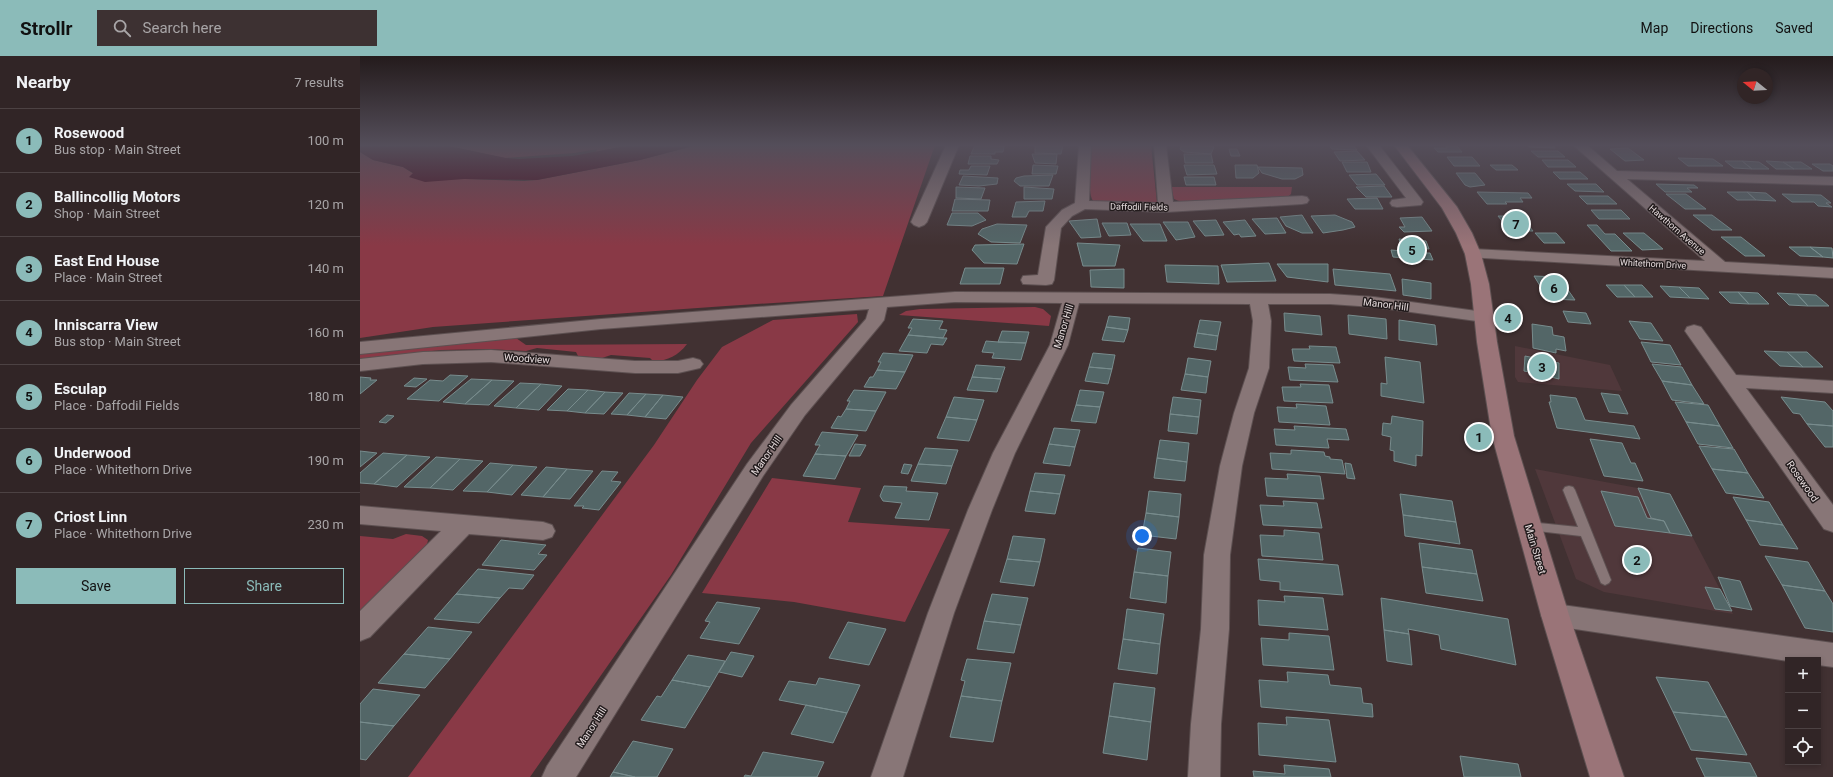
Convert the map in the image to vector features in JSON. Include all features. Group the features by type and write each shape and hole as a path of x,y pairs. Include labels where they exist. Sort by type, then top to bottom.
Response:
{"main road":[{"name":"Main Street","path":"1426,179 1454,216 1464,233 1473,254 1480,284 1487,342 1503,436 1555,615 1607,777"}],"street":[{"path":"919,222 938,179"},
{"path":"1029,280 1046,280 1054,227 1067,213 1082,205 1083,179"},
{"path":"1163,179 1166,208"},
{"path":"1397,203 1416,202 1398,179"},
{"name":"Hawthorn Avenue","path":"1618,179 1721,267"},
{"path":"1747,179 1833,181"},
{"name":"Daffodil Fields","path":"1082,205 1130,208 1166,208 1302,200"},
{"name":"Whitethorn Drive","path":"1473,254 1833,273"},
{"name":"Manor Hill","path":"558,777 755,470 798,410 875,320 879,303 955,297 1258,300 1330,299 1374,302 1484,317"},
{"name":"Manor Hill","path":"887,777 941,613 980,510 1004,453 1059,345 1072,298"},
{"path":"1204,777 1206,724 1215,629 1217,555 1231,466 1244,413 1259,368 1262,321 1258,300"},
{"path":"360,348 398,343 601,324 879,303"},
{"name":"Rosewood","path":"1694,331 1732,381 1833,523"},
{"name":"Woodview","path":"360,366 423,358 491,356 648,367 678,367 693,364"},
{"path":"1732,381 1833,387"},
{"path":"360,516 543,531"},
{"path":"360,629 463,524"},
{"path":"1555,615 1833,655"}],"lane":[{"path":"1569,490 1605,580"},
{"path":"1529,526 1586,532"}],"shaded area":[{"path":"360,179 537,180 544,179 923,179 883,296 433,327 360,338"},
{"path":"414,179 544,179 537,180 464,179 425,182"},
{"path":"1090,179 1154,179 1157,203 1094,202 1090,192"},
{"path":"1171,187 1292,187 1291,194 1285,199 1184,203 1174,199"},
{"path":"1035,307 1043,309 1051,316 1049,326 899,315 906,311 920,309"},
{"path":"857,314 858,322 751,443 671,575 530,777 408,777 654,445 697,380 722,347 773,320"},
{"path":"516,338 526,345 687,344 680,352 672,357 654,362 650,358 611,355 602,358 578,356 576,352 537,348 526,351 489,349 441,350 360,359 360,354 425,345"},
{"path":"1515,346 1610,365 1622,391 1518,382 1515,377"},
{"path":"1535,469 1670,494 1733,614 1604,592 1576,579"},
{"path":"772,478 861,488 848,522 950,529 905,622 794,602 702,593"},
{"path":"406,534 422,536 428,540 426,549 360,616 360,536 393,539"}],"building":[{"path":"962,179 998,179 997,184 979,186 959,185"},
{"path":"1016,179 1052,179 1049,186 1020,186 1014,181"},
{"path":"1184,179 1214,179 1216,185 1186,185"},
{"path":"1352,179 1380,179 1385,185 1357,185"},
{"path":"1460,179 1480,179 1485,185 1470,187 1465,185"},
{"path":"1567,184 1596,184 1604,192 1575,191"},
{"path":"1656,184 1694,185 1698,188 1687,188 1692,192 1665,192"},
{"path":"1384,186 1392,197 1366,197 1356,187"},
{"path":"956,187 985,188 981,199 956,198"},
{"path":"1024,187 1054,189 1052,199 1024,199"},
{"path":"1477,192 1528,193 1532,198 1520,198 1523,202 1487,204"},
{"path":"1727,192 1747,192 1756,200 1737,200"},
{"path":"1747,192 1766,193 1776,201 1756,200"},
{"path":"1666,194 1686,194 1706,209 1685,209"},
{"path":"1782,194 1821,195 1831,203 1826,203 1832,207 1818,206 1814,202 1792,202"},
{"path":"1579,196 1608,196 1617,204 1587,204"},
{"path":"1377,198 1383,209 1355,209 1347,199"},
{"path":"955,199 990,200 988,211 952,211"},
{"path":"1045,201 1043,211 1029,211 1026,217 1012,217 1016,202"},
{"path":"1591,210 1621,210 1630,219 1599,219"},
{"path":"952,213 978,213 986,220 972,226 947,225"},
{"path":"1302,215 1313,233 1302,233 1286,226 1280,217"},
{"path":"1335,215 1352,222 1355,227 1323,233 1311,216"},
{"path":"1693,215 1712,215 1732,230 1712,230"},
{"path":"1498,216 1521,216 1533,231 1510,231"},
{"path":"1422,217 1432,231 1404,232 1399,227 1405,227 1400,218"},
{"path":"1277,218 1286,233 1265,234 1252,219"},
{"path":"1097,219 1101,237 1081,238 1069,221"},
{"path":"1216,220 1224,235 1205,236 1193,221"},
{"path":"1245,220 1256,236 1241,237 1239,234 1234,235 1223,222"},
{"path":"1163,222 1188,222 1195,237 1176,240"},
{"path":"1102,223 1127,223 1131,235 1109,236"},
{"path":"997,224 1027,225 1020,243 991,242 978,234 982,229"},
{"path":"1130,224 1160,224 1167,241 1143,241"},
{"path":"1587,225 1597,225 1605,234 1615,234 1632,251 1611,251"},
{"path":"1535,233 1556,233 1565,243 1544,243"},
{"path":"1623,233 1644,233 1663,249 1642,250"},
{"path":"1721,237 1741,237 1765,256 1745,256"},
{"path":"1399,239 1426,241 1429,249 1421,248 1422,253 1430,253 1433,260 1393,257 1391,250 1403,251"},
{"path":"1077,243 1120,245 1115,266 1083,266"},
{"path":"1024,244 1017,264 984,263 972,250 975,245"},
{"path":"1789,247 1810,247 1823,257 1800,256"},
{"path":"1810,247 1832,248 1833,258 1823,257"},
{"path":"1269,263 1276,281 1227,282 1221,265"},
{"path":"1277,264 1328,264 1328,282 1287,277"},
{"path":"1165,265 1218,266 1219,284 1167,282"},
{"path":"965,268 1004,268 1000,284 960,284"},
{"path":"1124,269 1124,288 1091,287 1090,270"},
{"path":"1333,269 1390,274 1396,291 1335,285"},
{"path":"1534,276 1559,277 1575,300 1548,299"},
{"path":"1402,279 1431,283 1431,299 1403,295"},
{"path":"1606,285 1624,285 1635,297 1617,297"},
{"path":"1624,285 1642,285 1653,297 1635,297"},
{"path":"1660,286 1679,287 1690,298 1670,297"},
{"path":"1679,287 1699,288 1709,299 1690,298"},
{"path":"1719,292 1738,292 1749,304 1730,303"},
{"path":"1738,292 1758,293 1769,304 1749,304"},
{"path":"1777,293 1797,294 1808,306 1789,305"},
{"path":"1797,294 1816,295 1829,306 1808,306"},
{"path":"1563,311 1586,313 1591,324 1568,322"},
{"path":"1284,313 1320,316 1322,335 1285,331"},
{"path":"1348,315 1386,319 1387,339 1349,334"},
{"path":"1109,316 1130,318 1128,330 1106,327"},
{"path":"913,319 943,321 939,329 947,330 943,338 908,335 912,328 908,328"},
{"path":"1200,320 1221,322 1218,336 1197,333"},
{"path":"1399,320 1435,325 1437,345 1399,340"},
{"path":"1629,321 1651,323 1663,341 1640,339"},
{"path":"1532,324 1552,327 1553,335 1564,337 1566,351 1556,349 1556,353 1533,348"},
{"path":"1106,327 1128,330 1124,342 1102,340"},
{"path":"1002,331 1029,332 1026,343 998,342"},
{"path":"1197,333 1218,336 1216,350 1194,347"},
{"path":"908,335 947,338 943,345 931,344 927,353 899,351"},
{"path":"986,341 1026,343 1021,360 992,358 994,353 982,352"},
{"path":"1641,342 1670,345 1681,365 1651,362"},
{"path":"1309,346 1336,347 1340,363 1294,361 1292,349 1310,349"},
{"path":"1764,351 1787,352 1803,367 1780,366"},
{"path":"1787,352 1807,352 1823,367 1803,367"},
{"path":"883,353 913,355 905,372 877,370 881,362 878,362"},
{"path":"1093,353 1115,355 1112,369 1089,367"},
{"path":"1525,356 1559,363 1559,379 1543,375 1543,378 1529,375 1529,372 1524,371"},
{"path":"1385,357 1420,362 1424,403 1381,396 1381,383 1387,384"},
{"path":"1188,358 1211,361 1208,377 1185,374"},
{"path":"1305,364 1333,365 1338,382 1290,380 1288,367 1306,368"},
{"path":"1652,364 1682,367 1692,385 1662,381"},
{"path":"976,365 1005,367 1001,379 972,377"},
{"path":"1089,367 1112,369 1108,384 1085,381"},
{"path":"877,370 905,372 896,389 864,387 870,377 873,377"},
{"path":"1185,374 1208,377 1206,393 1181,390"},
{"path":"450,375 468,376 439,401 407,399 430,380 443,381"},
{"path":"360,377 371,378 370,380 377,380 360,394"},
{"path":"972,377 1001,379 997,392 967,390"},
{"path":"414,378 427,379 416,387 404,386"},
{"path":"471,379 492,380 465,404 443,402"},
{"path":"492,380 514,381 489,405 465,404"},
{"path":"1662,381 1692,385 1704,404 1672,400"},
{"path":"520,383 541,384 516,408 494,406"},
{"path":"541,384 562,386 539,410 516,408"},
{"path":"1300,384 1329,385 1333,403 1284,401 1282,387 1301,387"},
{"path":"568,389 588,390 567,411 547,410"},
{"path":"588,390 605,392 585,413 567,411"},
{"path":"854,390 886,392 876,411 846,409 850,401 847,401"},
{"path":"1080,390 1104,392 1100,407 1076,405"},
{"path":"605,392 623,393 604,414 585,413"},
{"path":"629,393 646,394 627,415 611,414"},
{"path":"1601,393 1619,395 1628,414 1609,412"},
{"path":"646,394 663,395 645,417 627,415"},
{"path":"663,395 683,397 666,419 645,417"},
{"path":"1550,395 1576,398 1585,420 1634,426 1640,439 1557,428 1549,402 1551,402"},
{"path":"954,397 984,400 977,420 946,417"},
{"path":"1173,397 1201,400 1199,417 1170,414"},
{"path":"1781,397 1825,402 1833,411 1833,426 1807,424 1800,414 1793,413"},
{"path":"1675,402 1708,405 1720,426 1686,422"},
{"path":"1296,404 1326,406 1330,425 1279,422 1277,407 1297,408"},
{"path":"1076,405 1100,407 1096,423 1071,421"},
{"path":"846,409 876,411 866,431 831,428 838,416 841,417"},
{"path":"1170,414 1199,417 1197,434 1168,431"},
{"path":"387,415 394,416 386,423 379,422"},
{"path":"1392,416 1423,421 1422,456 1416,455 1416,466 1394,461 1394,451 1390,450 1391,437 1382,435 1383,423 1391,424"},
{"path":"946,417 977,420 969,441 937,438"},
{"path":"1686,422 1720,426 1733,448 1698,444"},
{"path":"1807,424 1833,426 1833,447 1825,447"},
{"path":"1294,426 1346,429 1349,440 1327,439 1329,448 1276,445 1274,429 1295,430"},
{"path":"1054,428 1080,430 1075,447 1049,444"},
{"path":"822,432 858,435 846,456 815,454 820,445 815,445"},
{"path":"1590,439 1622,443 1631,463 1635,463 1643,481 1604,476"},
{"path":"1160,440 1189,443 1187,462 1157,458"},
{"path":"855,444 866,445 860,456 849,456"},
{"path":"1049,444 1075,447 1070,466 1043,463"},
{"path":"1699,446 1734,449 1748,473 1712,469"},
{"path":"925,448 958,450 952,466 918,464"},
{"path":"1291,450 1324,452 1325,456 1330,457 1330,459 1342,460 1345,474 1272,469 1270,453 1291,454"},
{"path":"360,451 377,453 360,467"},
{"path":"383,453 407,455 374,484 360,483 360,473"},
{"path":"815,454 846,456 835,479 803,476"},
{"path":"407,455 430,457 397,487 374,484"},
{"path":"436,457 460,459 430,488 404,487"},
{"path":"1157,458 1187,462 1185,481 1154,478"},
{"path":"460,459 483,461 453,490 430,488"},
{"path":"490,463 513,465 487,492 463,491"},
{"path":"1345,463 1351,464 1355,479 1347,478"},
{"path":"904,464 912,465 908,474 901,473"},
{"path":"918,464 952,466 946,484 911,481"},
{"path":"513,465 537,467 512,495 487,492"},
{"path":"546,467 567,469 543,497 521,495"},
{"path":"567,469 593,471 570,499 543,497"},
{"path":"1712,469 1748,473 1764,498 1726,493"},
{"path":"602,471 618,472 611,481 621,482 599,510 582,508 584,506 574,506"},
{"path":"1035,473 1065,475 1060,494 1030,491"},
{"path":"1287,474 1320,476 1324,499 1267,496 1265,478 1288,479"},
{"path":"884,486 907,487 906,491 938,493 929,520 895,518 902,503 883,501 880,496"},
{"path":"1638,488 1670,494 1692,536 1670,533 1664,521 1651,518"},
{"path":"1030,491 1060,494 1055,514 1025,511"},
{"path":"1149,491 1181,494 1179,517 1146,513"},
{"path":"1601,491 1638,497 1647,518 1664,521 1670,533 1615,526"},
{"path":"1400,494 1452,501 1456,522 1403,515"},
{"path":"1733,497 1769,502 1783,525 1746,520"},
{"path":"1283,501 1317,503 1322,528 1263,525 1260,505 1284,506"},
{"path":"1146,513 1179,517 1176,539 1142,535"},
{"path":"1403,515 1456,522 1460,544 1405,536"},
{"path":"1746,520 1783,525 1798,549 1760,545"},
{"path":"1284,530 1319,533 1323,560 1262,556 1260,535 1284,536"},
{"path":"1013,536 1045,539 1040,562 1007,559"},
{"path":"501,540 546,545 538,554 547,555 534,570 482,565"},
{"path":"1419,543 1472,550 1477,574 1422,567"},
{"path":"1138,548 1171,552 1168,576 1134,572"},
{"path":"1765,556 1808,562 1825,591 1782,585"},
{"path":"1007,559 1040,562 1034,586 1000,582"},
{"path":"1258,559 1338,565 1343,595 1280,590 1280,582 1260,580"},
{"path":"1422,567 1477,574 1483,601 1426,593"},
{"path":"478,569 534,575 523,589 509,588 500,598 456,594"},
{"path":"1134,572 1168,576 1166,603 1130,598"},
{"path":"1718,577 1740,581 1752,610 1730,606"},
{"path":"1782,585 1825,591 1833,604 1833,632 1805,628"},
{"path":"1705,587 1720,589 1732,611 1715,609"},
{"path":"456,594 500,598 479,623 434,619"},
{"path":"992,594 1028,598 1021,625 984,621"},
{"path":"1284,596 1323,598 1328,630 1259,625 1258,600 1285,602"},
{"path":"1381,598 1508,619 1516,665 1441,649 1439,635 1408,629 1409,634 1384,630"},
{"path":"717,602 760,608 739,644 700,638 710,622 705,621"},
{"path":"1127,609 1164,614 1160,644 1123,639"},
{"path":"984,621 1021,625 1014,653 977,649"},
{"path":"848,622 886,629 869,665 829,658"},
{"path":"428,627 472,632 450,659 404,654"},
{"path":"1384,630 1409,634 1412,665 1387,661"},
{"path":"1289,633 1329,636 1334,670 1263,665 1261,638 1289,640"},
{"path":"1123,639 1160,644 1157,674 1118,669"},
{"path":"731,652 754,656 742,677 719,672"},
{"path":"404,654 450,659 425,688 378,683"},
{"path":"688,655 725,661 710,687 672,680"},
{"path":"967,659 1011,663 1002,701 961,696 965,681 961,680"},
{"path":"1287,672 1328,675 1330,685 1361,688 1363,703 1372,704 1373,717 1261,707 1259,680 1288,682"},
{"path":"1656,677 1708,682 1727,717 1673,712"},
{"path":"819,678 860,685 847,713 779,700 789,681 816,685"},
{"path":"672,680 710,687 685,728 641,720 657,696 661,697"},
{"path":"1114,683 1155,688 1151,722 1109,716"},
{"path":"373,689 420,695 394,726 360,722 360,704"},
{"path":"961,696 1002,701 993,742 950,737"},
{"path":"806,705 847,713 833,743 791,734"},
{"path":"1673,712 1727,717 1747,755 1691,750"},
{"path":"1109,716 1151,722 1147,760 1103,753"},
{"path":"1286,717 1329,720 1336,762 1259,755 1258,723 1287,725"},
{"path":"360,722 394,726 366,760 360,759"},
{"path":"633,741 673,749 657,777 635,777 613,772"},
{"path":"763,752 824,762 817,777 744,777 745,775 751,776"},
{"path":"1460,756 1518,764 1521,777 1464,777"},
{"path":"1696,758 1750,763 1757,777 1705,777"},
{"path":"1284,765 1329,769 1331,777 1254,777 1253,771 1285,774"},
{"path":"613,772 635,777 610,777"}],"place":[{"name":"Criost Linn","path":"1516,224"},
{"name":"Esculap","path":"1412,250"},
{"name":"Underwood","path":"1554,288"},
{"name":"Inniscarra View","path":"1508,318"},
{"name":"East End House","path":"1542,367"},
{"name":"Rosewood","path":"1479,437"},
{"name":"Ballincollig Motors","path":"1637,560"}]}
